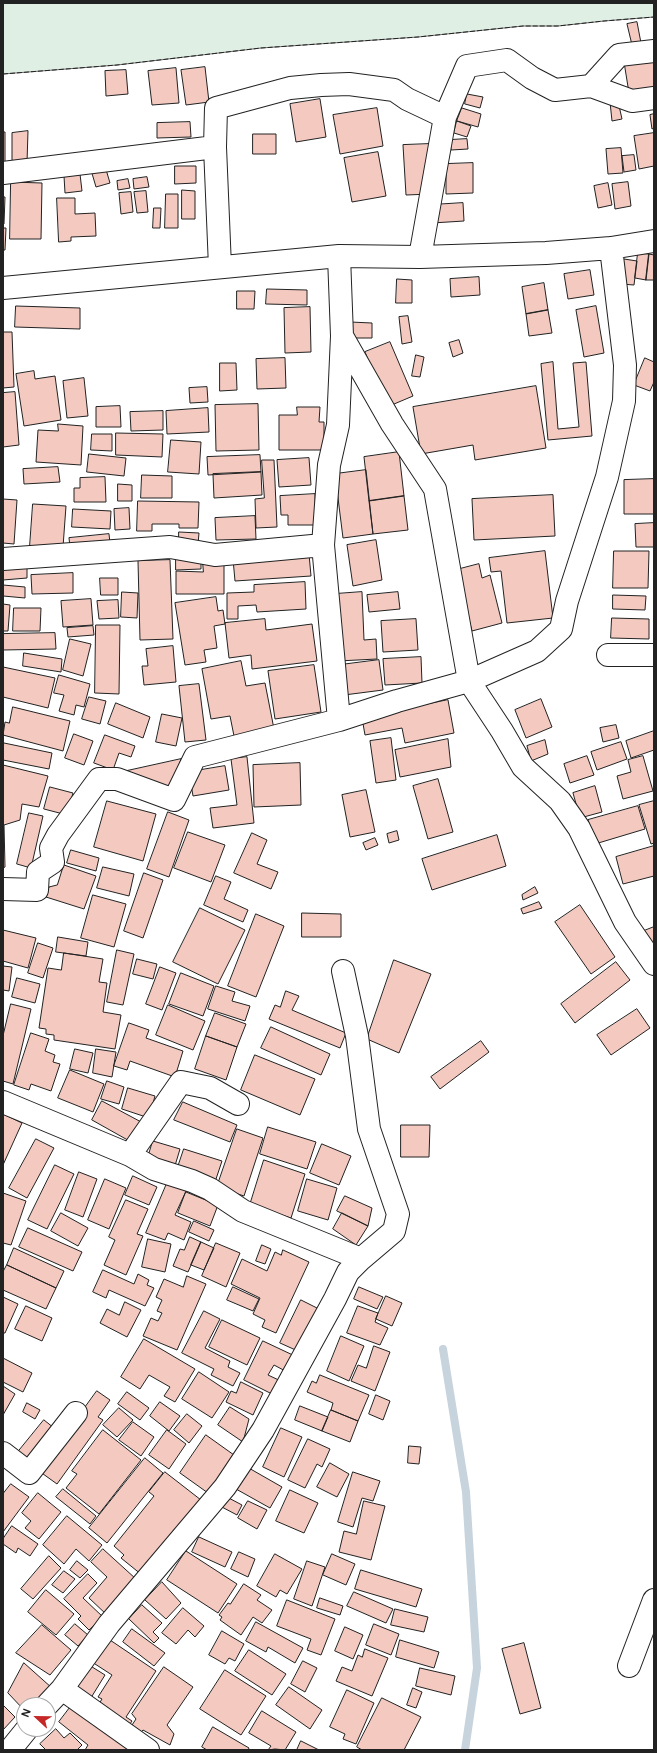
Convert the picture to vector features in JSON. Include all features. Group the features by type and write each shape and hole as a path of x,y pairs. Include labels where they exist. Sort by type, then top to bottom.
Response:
{"street":[{"path":"591,86 619,55 654,51"},
{"path":"420,257 445,117 467,66 507,60 532,78 555,90 591,86 632,101 654,98"},
{"path":"220,267 215,147 216,108 290,88 349,84 394,90 407,99 445,117"},
{"path":"3,173 215,147"},
{"path":"3,288 339,256 420,257 546,253 611,248 654,241"},
{"path":"3,889 37,890 38,872 53,862 51,848 58,834 99,779 117,779 174,800 195,757 339,720 470,681 537,651 561,629 567,601 607,477 624,401 625,365 611,248"},
{"path":"339,256 342,336 338,425 328,465 323,545 339,720"},
{"path":"342,336 392,424 435,489 470,681 523,767 560,801 579,828 626,922 654,964"},
{"path":"3,559 170,548 215,555 323,545"},
{"path":"608,655 654,655"},
{"path":"55,1697 62,1690 109,1624 225,1487 264,1430 348,1272 394,1231 398,1214 369,1128 357,1036 343,971"},
{"path":"130,1155 181,1082 210,1088 238,1104"},
{"path":"3,1102 130,1155 154,1168 192,1181 210,1189 243,1211 361,1259"},
{"path":"3,1453 29,1473 76,1414"},
{"path":"630,1666 654,1600"},
{"path":"62,1690 148,1750"},
{"path":"10,1750 21,1737"}],"green space":[{"path":"3,3 654,3 654,17 558,26 523,26 418,37 261,48 117,65 3,74"}],"building":[{"path":"637,22 641,43 632,45 627,24"},
{"path":"654,58 654,89 629,93 624,62"},
{"path":"205,67 209,102 186,105 181,70"},
{"path":"176,68 179,103 152,105 148,71"},
{"path":"126,70 128,94 106,96 105,71"},
{"path":"467,94 483,97 480,108 465,104"},
{"path":"320,99 326,137 296,142 290,104"},
{"path":"618,101 622,119 612,121 610,102"},
{"path":"377,108 383,146 340,154 333,115"},
{"path":"462,108 481,114 478,127 457,121"},
{"path":"654,114 654,128 652,129 650,115"},
{"path":"457,121 471,126 467,137 454,133"},
{"path":"190,122 191,137 157,138 157,123"},
{"path":"28,131 27,163 12,163 12,133"},
{"path":"3,132 5,132 5,163 3,163"},
{"path":"654,133 654,166 639,169 634,136"},
{"path":"253,134 276,134 276,154 253,154"},
{"path":"467,139 468,149 451,150 450,140"},
{"path":"429,144 431,194 406,195 403,145"},
{"path":"621,148 623,173 608,174 606,149"},
{"path":"378,152 386,196 352,202 344,158"},
{"path":"634,155 636,170 624,172 622,156"},
{"path":"473,163 473,193 446,194 446,164"},
{"path":"105,166 110,183 96,187 91,170"},
{"path":"175,166 196,166 196,183 175,184"},
{"path":"80,174 82,191 65,193 64,176"},
{"path":"147,177 149,187 134,189 133,179"},
{"path":"128,179 130,188 118,190 117,181"},
{"path":"11,182 42,183 41,239 10,239"},
{"path":"628,182 631,206 615,209 612,184"},
{"path":"608,183 612,205 598,208 594,186"},
{"path":"182,190 195,191 195,219 182,219"},
{"path":"146,191 148,212 137,213 134,192"},
{"path":"131,192 133,212 121,214 119,193"},
{"path":"166,194 178,194 178,228 165,228"},
{"path":"3,197 5,197 4,224 3,224"},
{"path":"57,198 75,198 75,214 95,213 96,236 71,237 71,241 59,242"},
{"path":"463,203 464,221 432,223 431,205"},
{"path":"154,208 161,208 160,228 153,228"},
{"path":"3,228 6,228 5,250 3,250"},
{"path":"638,253 649,254 646,280 635,278"},
{"path":"649,254 654,255 654,280 646,280"},
{"path":"624,259 637,261 634,285 621,284"},
{"path":"590,270 594,295 568,299 564,274"},
{"path":"479,277 480,295 451,297 450,279"},
{"path":"397,279 412,280 412,303 396,303"},
{"path":"544,283 548,310 526,314 522,287"},
{"path":"267,289 307,290 307,305 266,304"},
{"path":"237,291 255,291 254,309 237,309"},
{"path":"16,306 80,308 80,329 15,327"},
{"path":"596,306 604,353 584,357 576,310"},
{"path":"310,307 311,352 285,353 284,308"},
{"path":"548,310 552,333 529,336 526,314"},
{"path":"408,316 412,342 402,344 399,317"},
{"path":"350,322 372,323 372,338 350,338"},
{"path":"3,332 12,332 14,387 3,388"},
{"path":"459,340 463,353 453,357 449,343"},
{"path":"390,342 413,396 387,407 365,352"},
{"path":"416,355 424,357 420,377 412,376"},
{"path":"285,358 286,388 257,389 256,359"},
{"path":"645,358 654,362 654,382 650,391 634,385"},
{"path":"553,362 558,429 579,427 573,363 586,362 592,436 548,440 541,364"},
{"path":"220,363 236,363 237,390 220,391"},
{"path":"34,371 35,379 55,376 61,420 24,426 16,374"},
{"path":"84,378 88,416 67,418 63,381"},
{"path":"536,386 546,448 475,460 473,445 421,454 413,407"},
{"path":"207,387 208,402 190,403 189,388"},
{"path":"15,392 19,445 3,447 3,393"},
{"path":"258,404 259,450 216,451 215,405"},
{"path":"120,406 121,427 96,427 96,407"},
{"path":"297,407 320,407 319,422 324,422 324,450 279,450 279,415 297,415"},
{"path":"208,408 209,432 167,434 166,411"},
{"path":"163,411 163,430 131,431 130,412"},
{"path":"58,424 83,426 81,465 36,462 38,430 58,431"},
{"path":"116,433 163,434 162,457 116,455"},
{"path":"92,434 112,434 112,451 91,450"},
{"path":"171,440 201,442 199,474 168,472"},
{"path":"399,452 404,496 369,501 364,457"},
{"path":"89,454 126,458 124,476 87,472"},
{"path":"260,455 261,472 208,475 207,457"},
{"path":"309,458 311,485 279,487 277,460"},
{"path":"262,460 274,460 277,527 256,528 255,499 264,498"},
{"path":"58,467 60,482 24,484 23,469"},
{"path":"366,470 373,534 343,538 335,474"},
{"path":"261,472 262,495 214,498 213,474"},
{"path":"142,475 172,476 172,498 141,498"},
{"path":"105,477 106,502 74,502 74,488 80,488 80,478"},
{"path":"654,479 654,514 624,514 624,480"},
{"path":"118,484 132,485 132,501 118,501"},
{"path":"315,494 316,525 288,525 288,515 281,515 280,496"},
{"path":"553,495 555,536 474,540 472,499"},
{"path":"404,496 408,530 373,534 369,501"},
{"path":"3,499 17,500 14,544 3,543"},
{"path":"138,501 199,502 198,528 179,528 179,524 152,524 152,531 137,531"},
{"path":"33,504 66,506 63,547 30,546"},
{"path":"129,508 130,529 115,530 114,509"},
{"path":"73,509 111,511 110,529 72,527"},
{"path":"255,516 256,539 216,540 215,518"},
{"path":"654,523 654,547 636,547 635,524"},
{"path":"179,532 199,533 198,544 179,544"},
{"path":"109,534 110,543 70,547 69,538"},
{"path":"376,540 382,580 353,586 347,545"},
{"path":"545,551 553,618 507,623 501,571 491,572 489,558"},
{"path":"614,551 649,551 648,588 613,588"},
{"path":"309,554 311,576 235,581 233,559"},
{"path":"176,556 201,556 201,569 176,570"},
{"path":"170,560 173,639 140,640 138,561"},
{"path":"203,562 224,562 224,594 176,594 176,571 203,572"},
{"path":"479,564 482,578 490,575 502,623 472,631 456,570"},
{"path":"27,568 27,578 3,580 3,569"},
{"path":"73,573 73,593 32,594 31,575"},
{"path":"100,578 118,578 118,595 101,595"},
{"path":"305,582 306,609 257,612 256,605 238,606 238,619 227,619 227,593 254,592 254,585"},
{"path":"3,585 25,587 25,598 3,596"},
{"path":"122,592 138,593 137,618 121,617"},
{"path":"362,592 364,640 376,639 377,659 338,661 335,594"},
{"path":"398,592 400,609 369,612 367,595"},
{"path":"613,595 646,596 645,610 613,609"},
{"path":"216,597 218,611 223,610 225,624 214,626 217,648 204,650 206,662 185,665 175,603"},
{"path":"91,599 93,625 63,627 61,601"},
{"path":"118,600 119,618 99,619 97,601"},
{"path":"3,604 10,605 8,631 3,631"},
{"path":"14,608 41,608 40,631 13,631"},
{"path":"612,618 649,619 649,639 611,638"},
{"path":"265,619 266,630 312,624 317,661 252,669 251,655 229,658 225,623"},
{"path":"416,619 418,650 383,652 381,621"},
{"path":"96,625 120,625 119,694 95,693"},
{"path":"93,626 94,635 68,637 67,628"},
{"path":"55,633 56,649 3,650 3,634"},
{"path":"70,639 91,644 83,676 63,670"},
{"path":"173,646 176,682 144,685 142,666 148,666 146,649"},
{"path":"24,653 62,659 61,672 23,666"},
{"path":"421,657 422,683 385,685 383,659"},
{"path":"379,660 383,690 344,695 340,665"},
{"path":"241,661 246,686 265,683 274,729 234,736 230,716 211,719 202,669"},
{"path":"314,665 321,712 275,719 268,671"},
{"path":"3,667 55,678 48,708 3,697"},
{"path":"59,675 90,684 84,707 76,705 74,715 59,711 64,695 54,693"},
{"path":"199,684 206,740 185,742 179,686"},
{"path":"89,697 106,701 100,724 82,719"},
{"path":"541,699 552,727 526,738 515,710"},
{"path":"448,700 454,733 405,743 402,728 365,735 362,718"},
{"path":"116,703 150,717 143,738 108,724"},
{"path":"13,707 70,721 63,751 3,735 5,722 9,723"},
{"path":"162,714 182,718 176,746 156,742"},
{"path":"616,725 619,738 603,742 600,728"},
{"path":"654,731 654,750 631,758 626,741"},
{"path":"74,734 93,741 84,765 65,758"},
{"path":"105,735 135,746 131,757 119,753 113,770 94,763"},
{"path":"391,738 396,780 376,783 370,741"},
{"path":"448,739 451,767 400,777 395,750"},
{"path":"545,740 548,754 531,761 527,746"},
{"path":"621,742 627,759 597,770 591,752"},
{"path":"4,743 52,753 49,769 3,760"},
{"path":"587,756 594,775 570,783 564,764"},
{"path":"643,756 653,791 623,799 617,776 631,772 628,760"},
{"path":"247,757 254,823 213,828 210,808 237,805 231,759"},
{"path":"181,759 171,793 117,773"},
{"path":"300,763 301,805 254,807 253,765"},
{"path":"3,765 48,776 39,807 22,804 20,820 4,825 5,867 3,868"},
{"path":"225,766 229,790 193,796 189,772"},
{"path":"438,779 453,832 428,839 413,786"},
{"path":"595,786 602,812 580,818 573,793"},
{"path":"50,787 73,793 67,815 44,809"},
{"path":"366,790 375,832 350,837 342,795"},
{"path":"107,801 156,814 143,861 94,847"},
{"path":"654,801 654,843 651,844 639,805"},
{"path":"638,806 645,829 595,844 588,820"},
{"path":"168,812 189,820 169,877 147,869"},
{"path":"29,813 43,816 31,868 17,864"},
{"path":"397,831 399,840 389,843 387,834"},
{"path":"188,832 225,845 211,882 174,868"},
{"path":"252,833 267,840 257,864 278,872 271,889 234,873"},
{"path":"497,835 506,866 432,890 422,859"},
{"path":"375,838 378,845 366,850 363,843"},
{"path":"654,846 654,876 623,884 616,857"},
{"path":"71,850 99,858 96,871 67,863"},
{"path":"64,865 96,876 84,909 46,897 49,887 57,885"},
{"path":"103,867 134,874 129,896 97,888"},
{"path":"144,873 163,880 143,938 124,931"},
{"path":"216,876 231,882 224,899 248,910 243,922 204,905"},
{"path":"535,887 538,893 523,900 522,895"},
{"path":"93,895 126,904 114,947 81,938"},
{"path":"539,902 542,908 523,914 521,909"},
{"path":"580,905 615,957 591,974 555,922"},
{"path":"200,908 245,930 218,984 173,962"},
{"path":"302,913 341,914 341,937 302,937"},
{"path":"256,914 284,926 256,997 228,986"},
{"path":"654,927 654,954 644,931"},
{"path":"3,930 36,938 28,968 3,961"},
{"path":"58,937 88,942 86,956 56,952"},
{"path":"38,943 53,948 43,978 28,973"},
{"path":"117,950 134,954 123,1005 107,1002"},
{"path":"64,953 103,959 99,982 107,983 103,1012 121,1015 115,1049 54,1040 54,1035 46,1034 46,1029 39,1028 48,968 61,970"},
{"path":"137,959 157,964 153,979 133,974"},
{"path":"394,960 431,974 399,1053 367,1039"},
{"path":"616,962 630,980 575,1023 561,1004"},
{"path":"3,966 12,967 9,991 3,990"},
{"path":"160,967 176,973 162,1010 146,1004"},
{"path":"181,973 214,986 203,1016 169,1004"},
{"path":"17,978 40,984 35,1003 12,997"},
{"path":"216,986 235,992 232,1001 250,1006 245,1021 208,1009"},
{"path":"286,991 299,996 292,1010 346,1033 340,1048 269,1019 275,1005 280,1007"},
{"path":"11,1004 31,1009 13,1084 3,1081 3,1036"},
{"path":"168,1005 205,1021 193,1050 156,1035"},
{"path":"637,1009 650,1028 611,1055 597,1035"},
{"path":"215,1013 246,1024 237,1047 206,1036"},
{"path":"129,1023 149,1030 146,1038 183,1051 175,1077 130,1061 127,1070 114,1066"},
{"path":"271,1027 330,1054 321,1075 261,1048"},
{"path":"31,1033 49,1039 45,1051 55,1055 53,1062 60,1064 51,1091 31,1084 29,1090 14,1085"},
{"path":"206,1036 237,1047 226,1080 195,1069"},
{"path":"481,1041 489,1052 440,1089 431,1077"},
{"path":"75,1049 93,1053 88,1073 70,1069"},
{"path":"96,1049 116,1052 112,1077 93,1073"},
{"path":"255,1055 315,1079 300,1115 241,1090"},
{"path":"70,1070 104,1084 93,1112 58,1098"},
{"path":"107,1081 124,1087 119,1104 101,1099"},
{"path":"128,1088 155,1096 149,1118 122,1109"},
{"path":"102,1101 143,1123 133,1143 92,1120"},
{"path":"183,1102 237,1125 230,1142 174,1120"},
{"path":"3,1114 22,1123 3,1165"},
{"path":"401,1125 430,1125 429,1157 401,1157"},
{"path":"268,1127 316,1142 307,1169 260,1154"},
{"path":"237,1129 263,1138 244,1196 217,1187"},
{"path":"36,1139 54,1148 27,1198 9,1188"},
{"path":"153,1141 180,1149 174,1169 147,1161"},
{"path":"322,1144 351,1156 339,1185 310,1173"},
{"path":"184,1149 222,1161 215,1182 177,1170"},
{"path":"264,1160 305,1174 291,1218 250,1205"},
{"path":"55,1165 74,1174 47,1229 28,1220"},
{"path":"79,1172 97,1179 83,1217 65,1210"},
{"path":"133,1176 157,1187 149,1205 125,1195"},
{"path":"105,1179 126,1188 109,1229 88,1220"},
{"path":"307,1179 337,1188 328,1220 298,1211"},
{"path":"168,1181 187,1189 175,1215 191,1222 184,1240 168,1233 165,1240 146,1233"},
{"path":"186,1192 218,1205 210,1226 178,1213"},
{"path":"3,1193 26,1201 11,1245 3,1243"},
{"path":"345,1196 372,1208 368,1226 337,1211"},
{"path":"126,1200 148,1209 137,1234 143,1236 126,1275 104,1265 115,1240 109,1237"},
{"path":"61,1213 88,1228 78,1246 51,1231"},
{"path":"342,1213 368,1226 356,1245 333,1229"},
{"path":"194,1221 214,1230 209,1241 189,1232"},
{"path":"28,1228 82,1252 73,1271 19,1247"},
{"path":"190,1237 201,1242 188,1272 173,1266 180,1249 184,1250"},
{"path":"148,1239 171,1244 165,1272 142,1267"},
{"path":"201,1242 214,1248 204,1270 191,1265"},
{"path":"216,1243 240,1253 226,1287 202,1276"},
{"path":"262,1245 271,1249 265,1264 256,1261"},
{"path":"14,1248 64,1271 56,1288 7,1265"},
{"path":"283,1250 309,1262 276,1333 262,1327 265,1320 253,1314 260,1298 231,1284 242,1259 267,1271 275,1252 281,1255"},
{"path":"7,1265 56,1288 46,1309 3,1290 3,1272"},
{"path":"103,1270 134,1284 138,1274 149,1280 147,1285 154,1288 145,1306 109,1290 106,1298 93,1292"},
{"path":"187,1276 206,1284 177,1350 143,1336 151,1318 158,1321 162,1313 157,1311 162,1300 156,1297 164,1279 183,1287"},
{"path":"233,1287 259,1299 253,1311 227,1300"},
{"path":"359,1287 383,1297 377,1309 354,1299"},
{"path":"386,1296 402,1303 392,1326 376,1319"},
{"path":"3,1297 18,1304 5,1333 3,1333"},
{"path":"301,1300 321,1310 300,1352 280,1343"},
{"path":"125,1302 141,1310 127,1337 100,1323 107,1309 119,1315"},
{"path":"26,1306 52,1318 42,1341 15,1329"},
{"path":"358,1306 378,1313 375,1322 388,1328 380,1345 347,1333"},
{"path":"204,1311 220,1319 205,1348 230,1361 228,1367 240,1373 233,1386 211,1375 214,1369 182,1353"},
{"path":"222,1320 260,1338 247,1365 209,1347"},
{"path":"341,1336 364,1346 349,1381 327,1371"},
{"path":"144,1339 195,1369 175,1402 164,1396 170,1387 149,1375 140,1389 121,1377"},
{"path":"263,1341 297,1357 289,1373 274,1365 268,1375 285,1383 278,1397 244,1380"},
{"path":"374,1346 390,1352 375,1391 351,1381 358,1365 366,1368"},
{"path":"3,1358 32,1373 23,1392 3,1382"},
{"path":"199,1372 229,1392 212,1418 182,1399"},
{"path":"320,1375 369,1395 358,1421 331,1410 333,1403 307,1392 312,1381 316,1383"},
{"path":"241,1382 263,1393 253,1415 226,1402 231,1391 236,1393"},
{"path":"3,1386 15,1394 3,1415"},
{"path":"97,1391 110,1400 98,1417 103,1420 57,1484 39,1471"},
{"path":"127,1392 149,1408 140,1420 118,1404"},
{"path":"376,1395 390,1401 383,1420 369,1414"},
{"path":"160,1402 180,1416 169,1431 150,1416"},
{"path":"27,1403 40,1410 35,1419 23,1412"},
{"path":"300,1406 328,1417 322,1431 295,1420"},
{"path":"230,1407 249,1419 243,1442 218,1425"},
{"path":"119,1408 133,1420 117,1437 103,1425"},
{"path":"331,1410 358,1421 350,1442 322,1431"},
{"path":"187,1414 202,1426 189,1443 174,1430"},
{"path":"44,1420 59,1432 34,1464 18,1452"},
{"path":"133,1422 154,1437 141,1456 119,1440"},
{"path":"281,1428 302,1437 284,1477 263,1467"},
{"path":"103,1430 141,1460 99,1514 66,1488 77,1474 72,1471"},
{"path":"167,1430 186,1444 169,1469 149,1455"},
{"path":"206,1435 234,1455 208,1493 180,1473"},
{"path":"308,1439 330,1449 322,1467 317,1464 305,1488 288,1480"},
{"path":"409,1446 421,1447 419,1464 408,1463"},
{"path":"145,1458 163,1473 107,1543 89,1528"},
{"path":"330,1463 349,1474 337,1497 317,1487"},
{"path":"247,1467 282,1487 270,1508 236,1489"},
{"path":"165,1472 201,1500 142,1575 121,1558 124,1555 114,1546 154,1496 149,1492"},
{"path":"353,1472 380,1481 373,1501 362,1498 353,1527 338,1522"},
{"path":"11,1484 29,1497 3,1532 3,1494"},
{"path":"63,1489 96,1516 90,1524 56,1497"},
{"path":"290,1490 318,1503 304,1533 276,1521"},
{"path":"38,1493 61,1512 39,1539 25,1528 31,1521 22,1513"},
{"path":"225,1496 242,1505 237,1515 220,1506"},
{"path":"248,1501 267,1510 257,1529 238,1518"},
{"path":"364,1501 385,1506 371,1560 339,1552 344,1531 356,1534"},
{"path":"67,1516 102,1545 89,1561 76,1549 64,1564 43,1545"},
{"path":"12,1526 38,1544 30,1556 18,1548 16,1553 3,1544 3,1539"},
{"path":"199,1537 232,1552 225,1567 192,1552"},
{"path":"103,1549 136,1579 107,1615 89,1598 107,1577 91,1562"},
{"path":"186,1551 237,1584 218,1613 167,1580"},
{"path":"239,1552 255,1559 248,1577 231,1569"},
{"path":"275,1554 302,1569 287,1594 280,1590 276,1597 257,1586"},
{"path":"332,1554 355,1564 346,1585 323,1575"},
{"path":"49,1556 61,1568 33,1599 21,1589"},
{"path":"77,1561 88,1570 80,1578 70,1570"},
{"path":"307,1561 325,1567 312,1606 294,1599"},
{"path":"361,1570 422,1589 416,1607 355,1589"},
{"path":"64,1571 75,1579 63,1593 52,1585"},
{"path":"88,1574 97,1583 83,1598 103,1617 89,1630 78,1619 81,1616 64,1599"},
{"path":"162,1582 181,1603 166,1619 145,1600"},
{"path":"244,1584 261,1595 257,1600 272,1610 262,1623 253,1617 241,1635 220,1620 222,1617 219,1615 228,1603 230,1604"},
{"path":"46,1590 74,1614 56,1635 28,1612"},
{"path":"354,1592 393,1609 386,1623 347,1606"},
{"path":"320,1598 343,1606 340,1615 317,1608"},
{"path":"287,1600 335,1619 321,1655 307,1650 311,1639 277,1626"},
{"path":"142,1605 162,1623 153,1632 159,1638 154,1643 129,1619"},
{"path":"183,1608 204,1626 195,1637 188,1630 176,1644 162,1633"},
{"path":"395,1609 428,1617 424,1632 391,1625"},
{"path":"256,1622 303,1648 295,1663 268,1647 266,1652 246,1641"},
{"path":"75,1624 88,1635 78,1646 65,1635"},
{"path":"374,1624 399,1634 391,1655 366,1645"},
{"path":"42,1625 71,1650 50,1675 16,1653"},
{"path":"345,1627 363,1635 353,1659 335,1651"},
{"path":"132,1629 165,1653 154,1666 123,1642"},
{"path":"222,1631 244,1644 235,1661 229,1658 225,1664 209,1655"},
{"path":"107,1638 156,1671 126,1717 132,1721 128,1727 97,1707 102,1699 98,1697 112,1675 92,1662"},
{"path":"400,1640 439,1652 434,1668 396,1657"},
{"path":"524,1643 541,1708 520,1714 502,1649"},
{"path":"365,1649 388,1658 372,1696 336,1681 342,1667 352,1671 358,1655 362,1657"},
{"path":"249,1650 286,1674 272,1695 235,1671"},
{"path":"303,1661 317,1668 305,1692 291,1684"},
{"path":"24,1663 52,1688 46,1697 16,1697 16,1702 8,1693"},
{"path":"89,1665 105,1675 89,1701 72,1692"},
{"path":"164,1667 193,1687 167,1725 174,1734 170,1745 143,1730 138,1736 130,1728 136,1719 132,1714"},
{"path":"420,1668 455,1676 451,1695 416,1686"},
{"path":"225,1670 266,1696 241,1735 200,1709"},
{"path":"289,1687 322,1710 310,1729 276,1705"},
{"path":"413,1688 422,1692 416,1708 407,1705"},
{"path":"347,1690 374,1703 356,1744 343,1739 345,1734 330,1727"},
{"path":"382,1698 421,1717 404,1750 362,1750 357,1747"},
{"path":"75,1701 131,1750 85,1750 88,1745 59,1722"},
{"path":"3,1705 15,1717 3,1730"},
{"path":"262,1711 296,1732 285,1750 268,1750 271,1746 249,1733"},
{"path":"213,1727 249,1748 248,1750 207,1750 202,1747"},
{"path":"56,1729 64,1738 70,1733 82,1745 77,1750 46,1750 40,1744 47,1737 56,1737"},
{"path":"301,1741 319,1750 297,1750"}],"waterway":[{"path":"443,1349 466,1492 477,1668 465,1750"}],"fence":[{"path":"3,74 117,65 261,48 418,37 523,26 558,26 654,17"}]}
